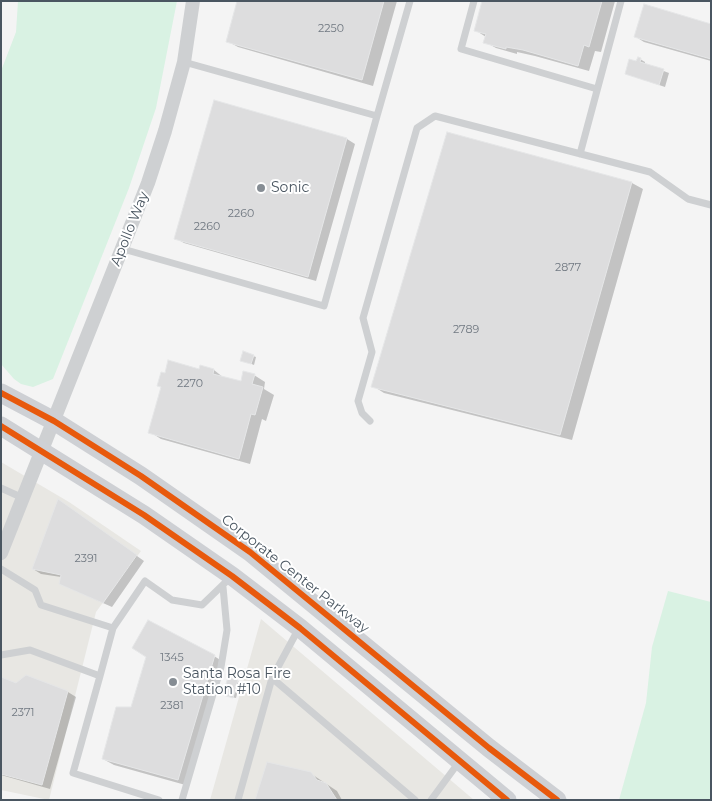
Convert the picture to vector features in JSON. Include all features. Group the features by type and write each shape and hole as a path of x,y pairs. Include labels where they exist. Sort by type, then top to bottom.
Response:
{"street":[{"name":"Apollo Way","path":"1,553 151,175 184,62 193,1"},
{"name":"Corporate Center Parkway","path":"1,393 54,421 141,476 250,552 489,748 557,800"},
{"path":"1,426 144,514 228,582 300,628 507,800"}],"lane":[{"path":"122,249 324,306 410,1"},
{"path":"474,1 461,49 597,89"},
{"path":"580,154 621,1"},
{"path":"184,62 377,116"},
{"path":"370,421 362,413 358,401 372,352 363,318 417,128 435,116 650,172 688,199 711,205"},
{"path":"1,488 23,498"},
{"path":"1,569 35,590 41,605 113,628"},
{"path":"159,800 74,773 113,628 145,581 172,600 202,605 228,582"},
{"path":"182,800 221,667 227,630 228,582"},
{"path":"238,800 272,678 300,628"},
{"path":"1,654 30,650 100,676"},
{"path":"272,678 416,800"},
{"path":"431,800 460,761"}],"shaded area":[{"path":"1,462 69,502 141,551 96,612 49,800 1,790"},
{"path":"261,619 474,800 210,800"}],"green space":[{"path":"18,1 177,1 156,108 129,188 53,379 33,387 21,384 14,379 1,364 1,71 16,32"},
{"path":"668,591 711,602 711,800 619,800 646,703 652,647"}],"building":[{"path":"237,1 384,1 362,80 226,42"},
{"path":"482,1 602,1 589,47 584,45 578,66 523,50 506,47 506,49 483,43 486,34 474,31"},
{"path":"644,4 711,24 711,59 634,37"},
{"path":"638,57 641,58 640,62 664,69 659,85 625,74 629,59 636,61"},
{"name":"Sonic","path":"214,100 347,138 308,277 174,239"},
{"path":"447,132 632,182 560,435 371,387"},
{"path":"243,351 254,355 251,364 240,361"},
{"path":"168,360 199,369 200,365 214,369 213,374 241,381 243,371 255,374 252,384 263,387 255,415 251,414 239,459 148,433 161,387 157,386 161,372 165,373"},
{"path":"58,499 137,555 103,603 59,584 61,575 32,569"},
{"name":"Santa Rosa Fire Station #10","path":"148,620 215,655 178,780 102,759 116,707 131,707 146,657 132,648"},
{"path":"26,675 68,691 42,785 1,774 1,677 16,683"},
{"path":"228,677 238,680 233,698 223,695"},
{"path":"267,762 311,772 317,780 326,783 337,800 255,800"}],"cycle path":[{"path":"1,393 54,421 141,476 250,552 489,748 557,800"},
{"path":"1,426 144,515 232,576 300,628 507,800"}],"place":[{"name":"Sonic","path":"261,188"},
{"name":"Santa Rosa Fire Station #10","path":"173,682"}]}
